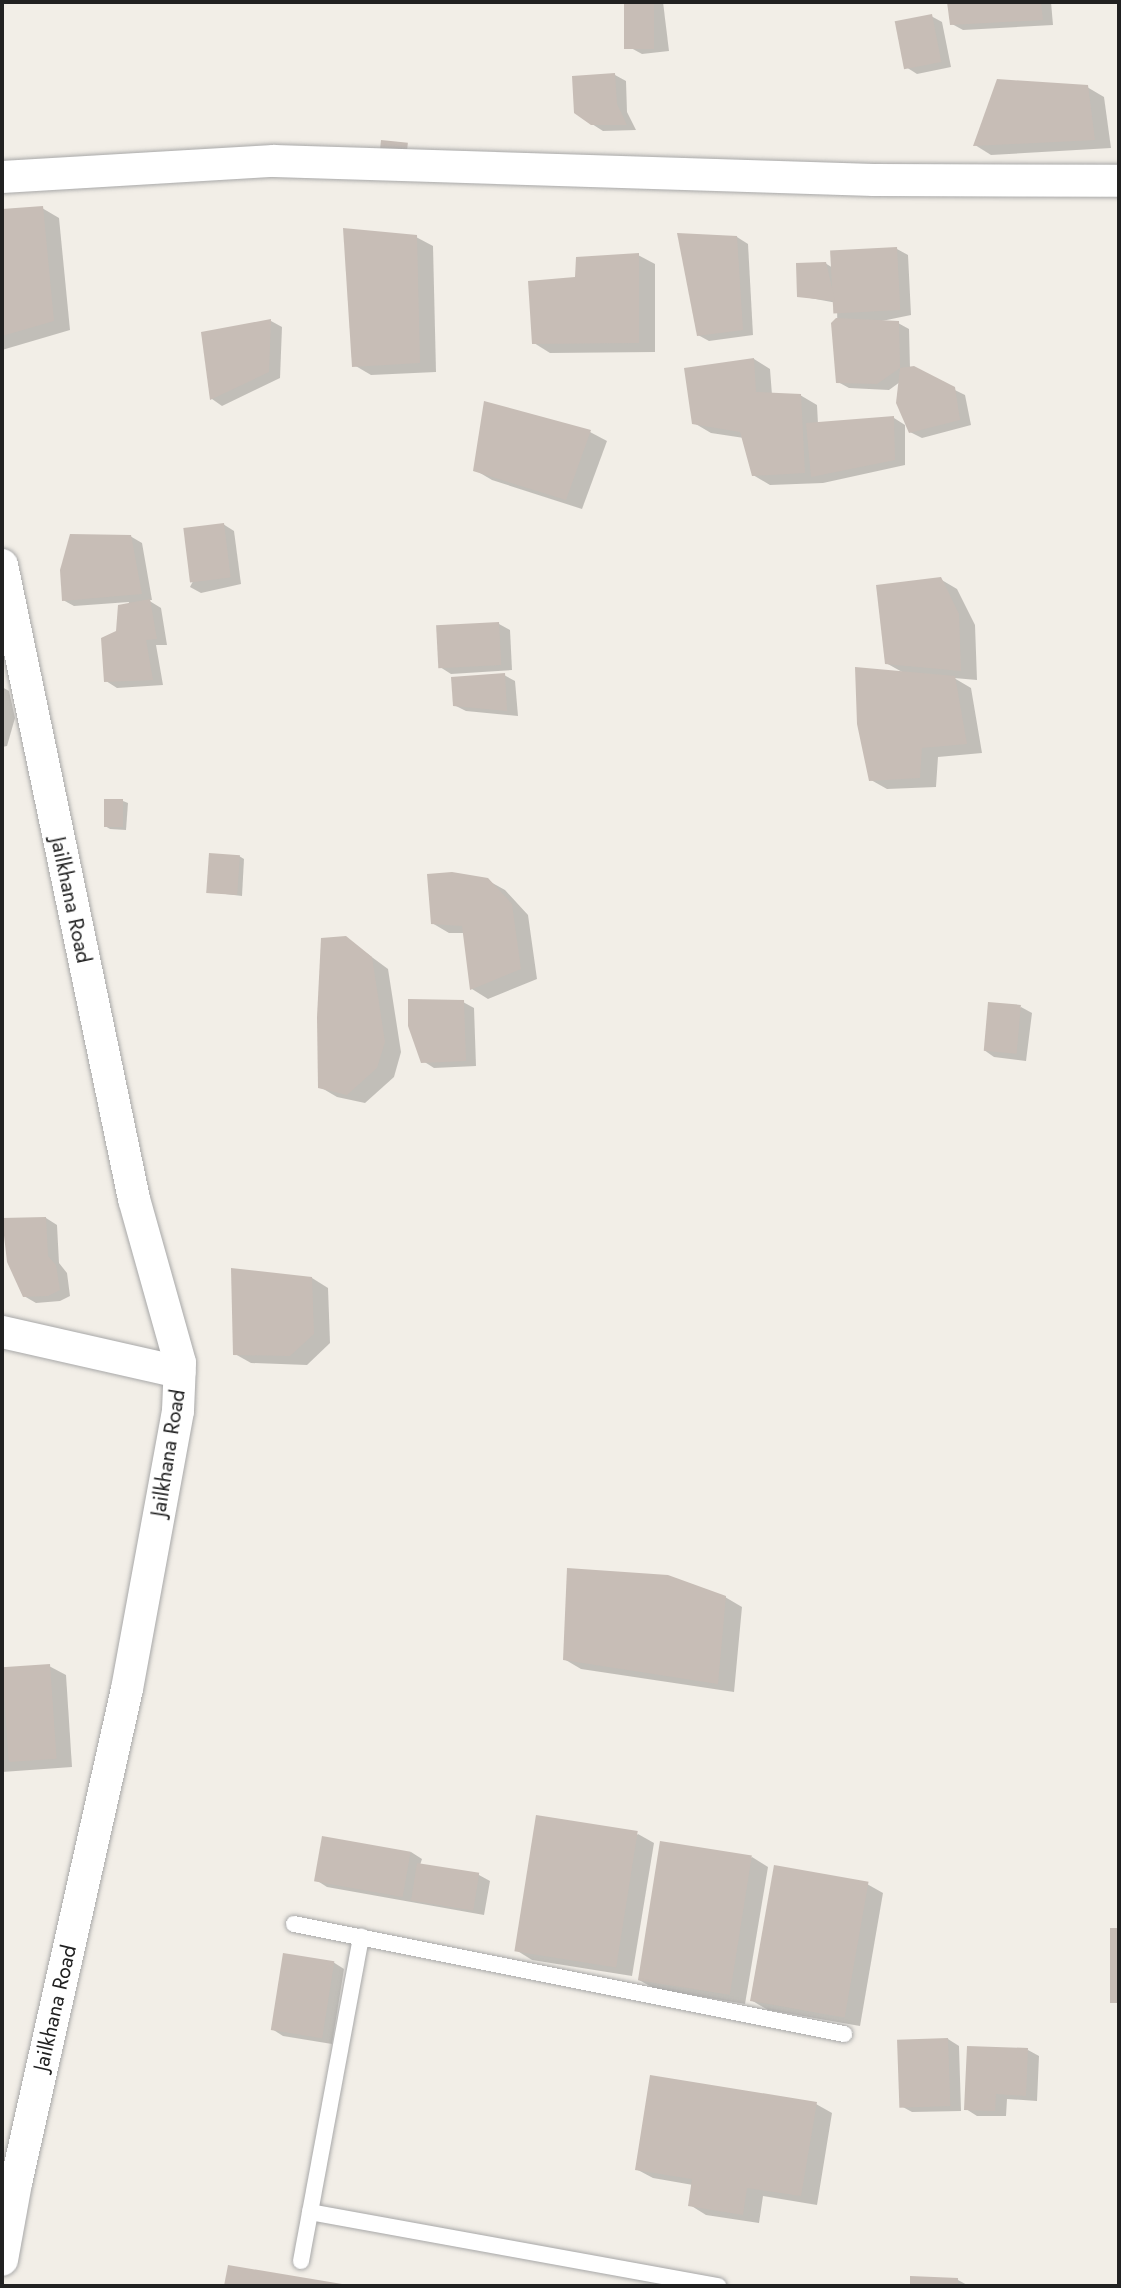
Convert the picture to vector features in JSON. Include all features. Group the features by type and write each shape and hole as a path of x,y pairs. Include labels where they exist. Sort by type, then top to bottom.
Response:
{"street":[{"path":"2,177 274,161 874,180 1119,181"},
{"name":"Jailkhana Road","path":"2,565 134,1199 180,1371 178,1411 127,1689 16,2183 2,2260"},
{"path":"2,1332 180,1371"}],"lane":[{"path":"294,1924 844,2034"},
{"path":"301,2260 361,1937"},
{"path":"310,2212 718,2286"}],"building":[{"path":"624,2 654,2 654,49 624,49"},
{"path":"947,2 1041,2 1043,20 950,25"},
{"path":"932,14 941,62 904,69 895,21"},
{"path":"615,73 617,104 627,125 591,125 574,113 572,76"},
{"path":"997,79 1088,85 1095,140 973,146"},
{"path":"381,140 408,143 406,160 379,157"},
{"path":"43,206 54,321 2,336 2,209"},
{"path":"343,228 417,235 420,363 352,367"},
{"path":"677,233 737,236 743,330 697,336"},
{"path":"897,247 900,310 833,313 830,251"},
{"path":"639,253 639,343 532,344 528,281 575,277 576,257"},
{"path":"826,262 835,301 797,297 796,263"},
{"path":"836,318 899,321 900,368 877,384 836,383 831,323"},
{"path":"271,319 269,372 210,400 201,332"},
{"path":"754,358 756,392 801,394 805,473 752,476 740,432 692,424 684,368"},
{"path":"914,366 955,387 960,420 909,433 896,403 900,368"},
{"path":"484,401 591,430 566,500 473,471"},
{"path":"894,416 895,460 811,477 806,423"},
{"path":"224,523 231,578 190,583 183,528"},
{"path":"70,534 131,535 142,594 62,601 60,570"},
{"path":"941,577 959,614 961,671 885,664 876,585"},
{"path":"150,599 157,639 146,640 153,680 104,682 101,638 116,631 118,605"},
{"path":"499,622 501,665 438,668 436,625"},
{"path":"855,667 955,676 967,744 922,748 920,778 869,781 857,724"},
{"path":"505,673 507,711 453,706 451,677"},
{"path":"104,799 123,799 123,827 104,827"},
{"path":"209,853 240,855 237,895 206,893"},
{"path":"452,872 488,878 512,904 521,969 470,990 462,926 431,924 427,874"},
{"path":"346,936 372,957 385,1042 377,1068 347,1095 318,1088 317,1017 321,938"},
{"path":"408,999 464,1000 466,1061 421,1063 408,1026"},
{"path":"988,1002 1021,1005 1017,1054 984,1051"},
{"path":"46,1217 48,1256 56,1265 60,1290 48,1296 23,1297 7,1262 2,1218"},
{"path":"231,1268 312,1277 314,1334 290,1356 233,1355"},
{"path":"567,1568 668,1575 726,1596 718,1684 563,1660"},
{"path":"50,1664 57,1759 9,1762 2,1667"},
{"path":"536,1815 638,1831 616,1967 514,1951"},
{"path":"322,1836 411,1852 403,1897 314,1881"},
{"path":"660,1841 752,1856 730,1995 638,1980"},
{"path":"417,1863 479,1873 473,1910 411,1901"},
{"path":"774,1865 869,1882 845,2018 750,2001"},
{"path":"1110,1928 1119,1928 1119,2003 1110,2003"},
{"path":"283,1953 334,1961 322,2038 271,2030"},
{"path":"948,2038 950,2106 899,2108 897,2040"},
{"path":"967,2046 1028,2048 1026,2096 996,2094 995,2111 964,2110"},
{"path":"650,2075 817,2102 801,2196 747,2188 743,2215 688,2206 692,2179 635,2170"},
{"path":"228,2265 348,2285 348,2286 224,2286"},
{"path":"910,2276 958,2278 958,2286 910,2286"}]}
